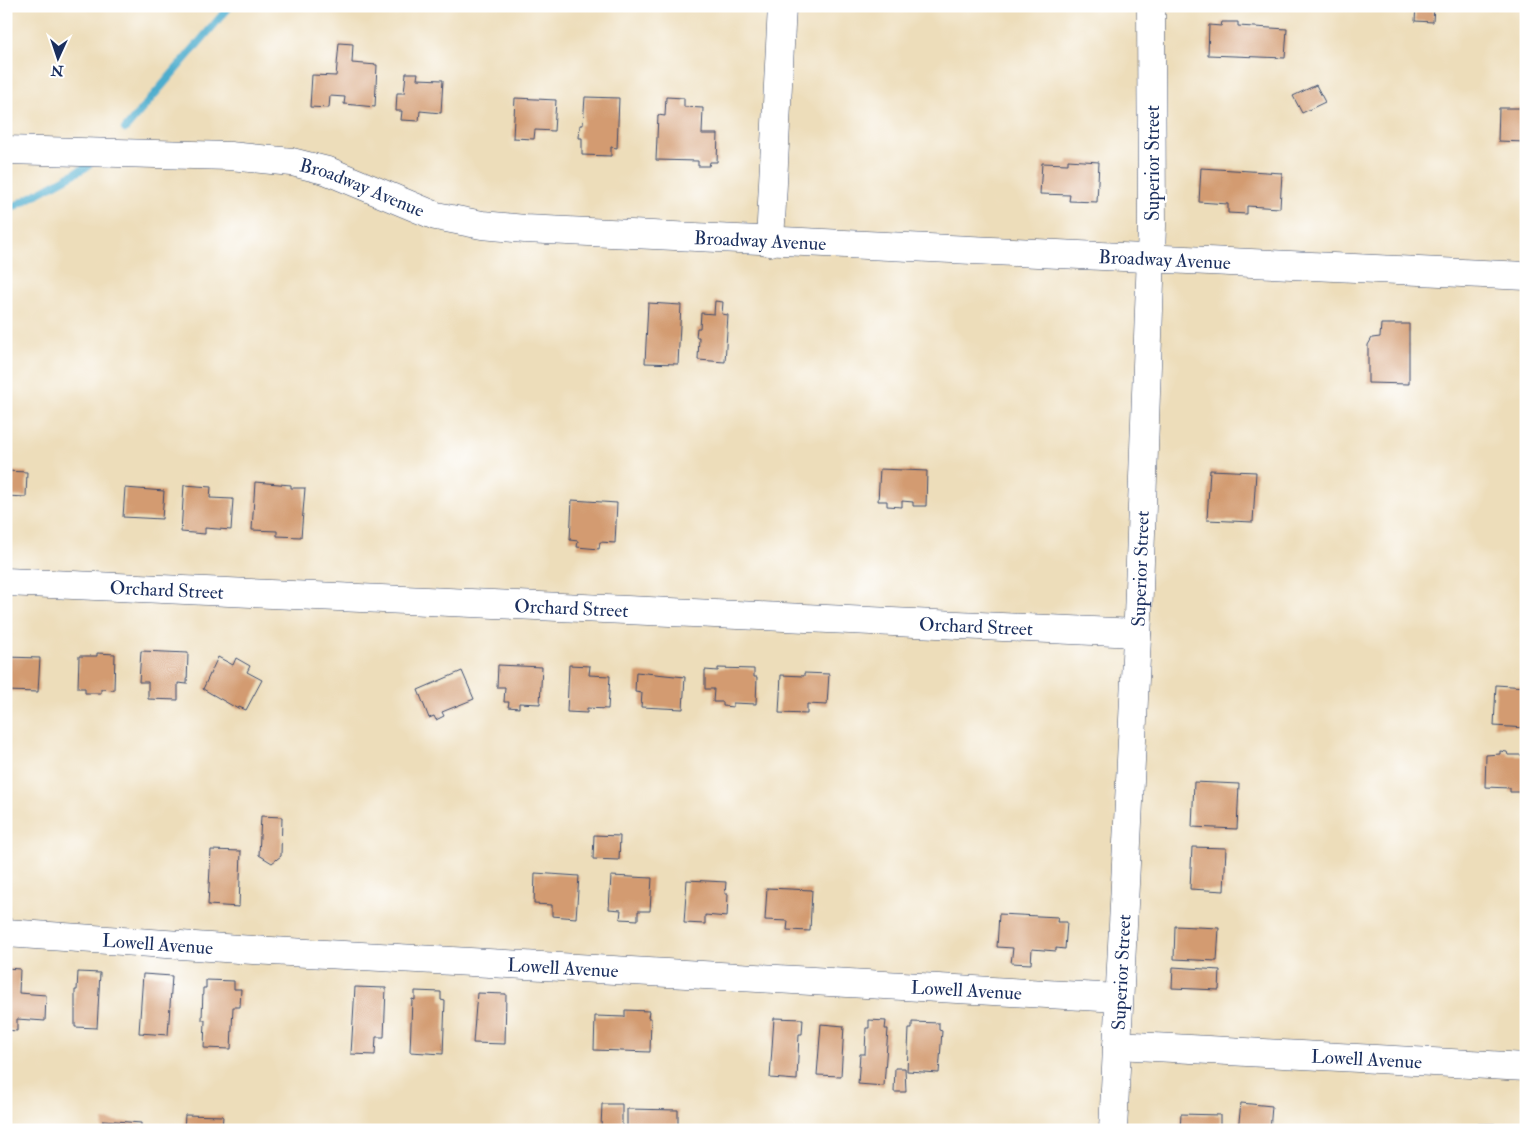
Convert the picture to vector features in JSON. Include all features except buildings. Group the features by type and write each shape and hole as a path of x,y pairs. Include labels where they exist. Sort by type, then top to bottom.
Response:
{"street":[{"path":"770,242 782,6"},
{"name":"Superior Street","path":"1113,1130 1137,633 1151,260 1151,6"},
{"name":"Broadway Avenue","path":"6,150 230,156 292,162 328,171 436,216 482,225 770,242 1526,276"},
{"name":"Orchard Street","path":"6,582 1137,633"},
{"name":"Lowell Avenue","path":"6,933 253,950 1119,998"},
{"name":"Lowell Avenue","path":"1117,1045 1526,1067"}],"waterway":[{"path":"125,129 230,6"},
{"path":"6,211 88,166"}]}
